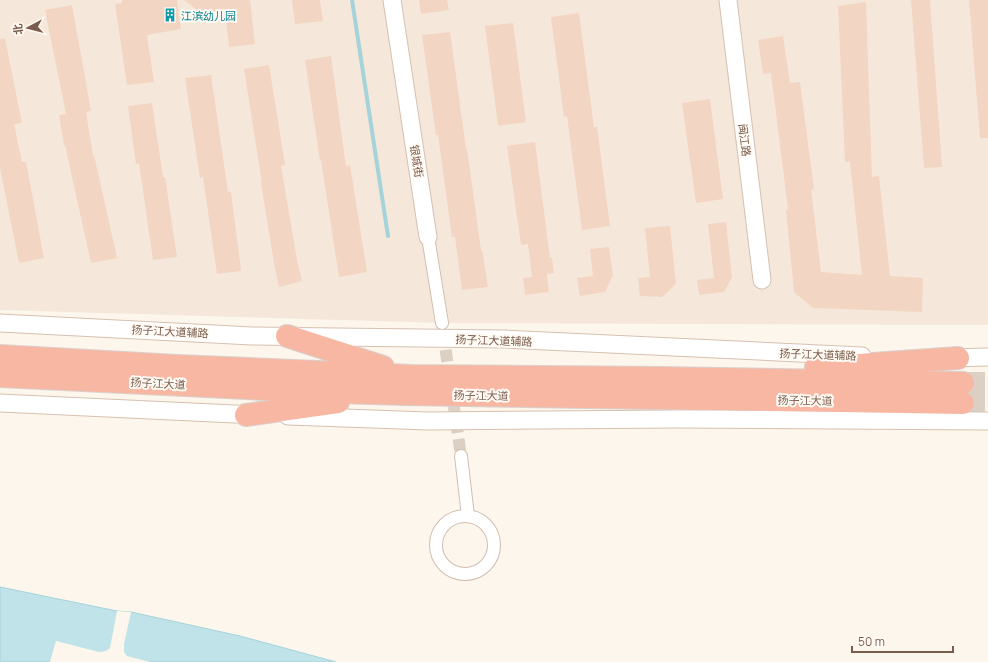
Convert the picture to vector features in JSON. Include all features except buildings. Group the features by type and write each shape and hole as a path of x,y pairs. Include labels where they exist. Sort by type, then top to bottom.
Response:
{"highway":[{"path":"286,336 407,385"},
{"name":"扬子江大道","path":"0,356 185,366 407,385 963,393 662,378 407,385 307,391 0,376"},
{"path":"662,378 742,370 859,365 958,358"},
{"path":"246,414 407,385"}],"main road":[{"name":"银城街","path":"392,0 428,237"},
{"name":"闽江路","path":"728,0 762,280"},
{"name":"扬子江大道辅路","path":"0,323 252,336 504,339 830,355 958,358 988,357"},
{"path":"0,404 428,421 678,419 988,420"}],"street":[{"name":"银城街","path":"428,237 442,323"},
{"path":"461,456 468,516"},
{"path":"468,516 477,518 485,524 491,532 494,541 494,550 491,560 485,567 468,575 458,574 449,570 442,564 437,555 436,545 437,536 442,527 449,521 458,517 468,516"}],"shaded area":[{"path":"0,0 988,0 988,325 442,323 0,310"}],"water":[{"path":"0,587 117,611 131,612 240,636 336,662 0,662"}],"pier":[{"path":"117,611 131,612 124,644 124,652 127,656 150,662 50,662 56,641 99,652 106,651 110,648"}],"waterway":[{"path":"352,0 388,236"}],"tunnel":[{"path":"443,332 461,456"},
{"path":"963,383 988,383"},
{"path":"963,403 988,403"}],"place":[{"name":"江滨幼儿园","path":"170,15"}]}
